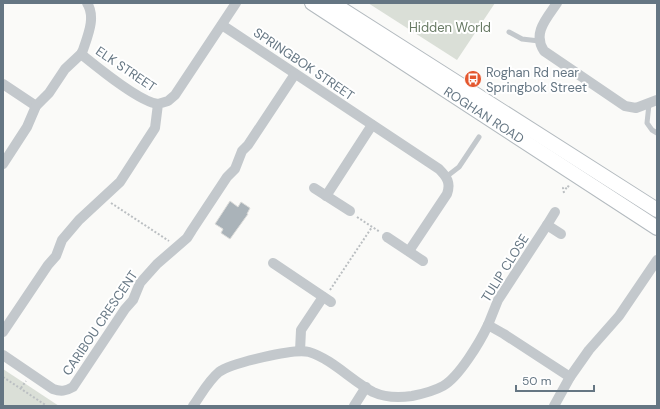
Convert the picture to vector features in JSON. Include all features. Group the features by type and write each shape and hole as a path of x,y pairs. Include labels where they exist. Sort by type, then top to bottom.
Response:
{"main road":[{"name":"ROGHAN ROAD","path":"312,3 657,228"},
{"name":"ROGHAN ROAD","path":"332,3 657,210"}],"street":[{"path":"3,332 48,265 54,259 62,240 82,216 120,182 155,128 158,104 168,101 175,95 236,3"},
{"path":"557,3 542,26 539,41 544,51 620,103 630,108 636,108 653,102"},
{"path":"3,164 27,127 36,106 49,93 68,65 81,54 86,43 92,15 90,4"},
{"name":"SPRINGBOK STREET","path":"222,25 439,169 446,177"},
{"name":"ELK STREET","path":"81,54 102,72 147,101 158,104"},
{"name":"CARIBOU CRESCENT","path":"3,355 57,391 66,391 73,387 125,309 133,300 140,283 157,264 178,246 192,230 227,177 235,169 242,151 248,145 295,74"},
{"path":"3,84 36,106"},
{"path":"326,196 372,125"},
{"path":"409,251 446,194 449,186 446,177"},
{"path":"314,188 350,211"},
{"name":"TULIP CLOSE","path":"300,351 310,352 321,357 366,388 380,395 394,398 421,394 444,386 463,366 484,334 498,300 554,212"},
{"path":"546,225 561,234"},
{"path":"387,237 423,261"},
{"path":"554,406 570,377 593,345 620,316 657,260"},
{"path":"193,406 213,378 224,369 239,363 300,351 300,334 303,327 327,299 273,264"},
{"path":"488,325 570,377"},
{"path":"354,406 366,388"}],"lane":[{"path":"509,32 522,39 539,41"},
{"path":"653,102 647,123 652,130 657,133"},
{"path":"446,177 459,167 479,137"}],"path":[{"path":"564,193 564,187 567,189 571,182"},
{"path":"110,202 178,246"},
{"path":"350,211 387,237"},
{"path":"327,299 327,294 372,227"},
{"path":"3,377 47,406"}],"green space":[{"name":"Hidden World","path":"368,3 495,3 457,60"},
{"path":"3,369 59,406 3,406"}],"building":[{"path":"230,201 238,207 241,202 250,208 248,214 230,239 221,233 223,229 215,224"}],"place":[{"name":"Roghan Rd near Springbok Street","path":"473,79"}]}
